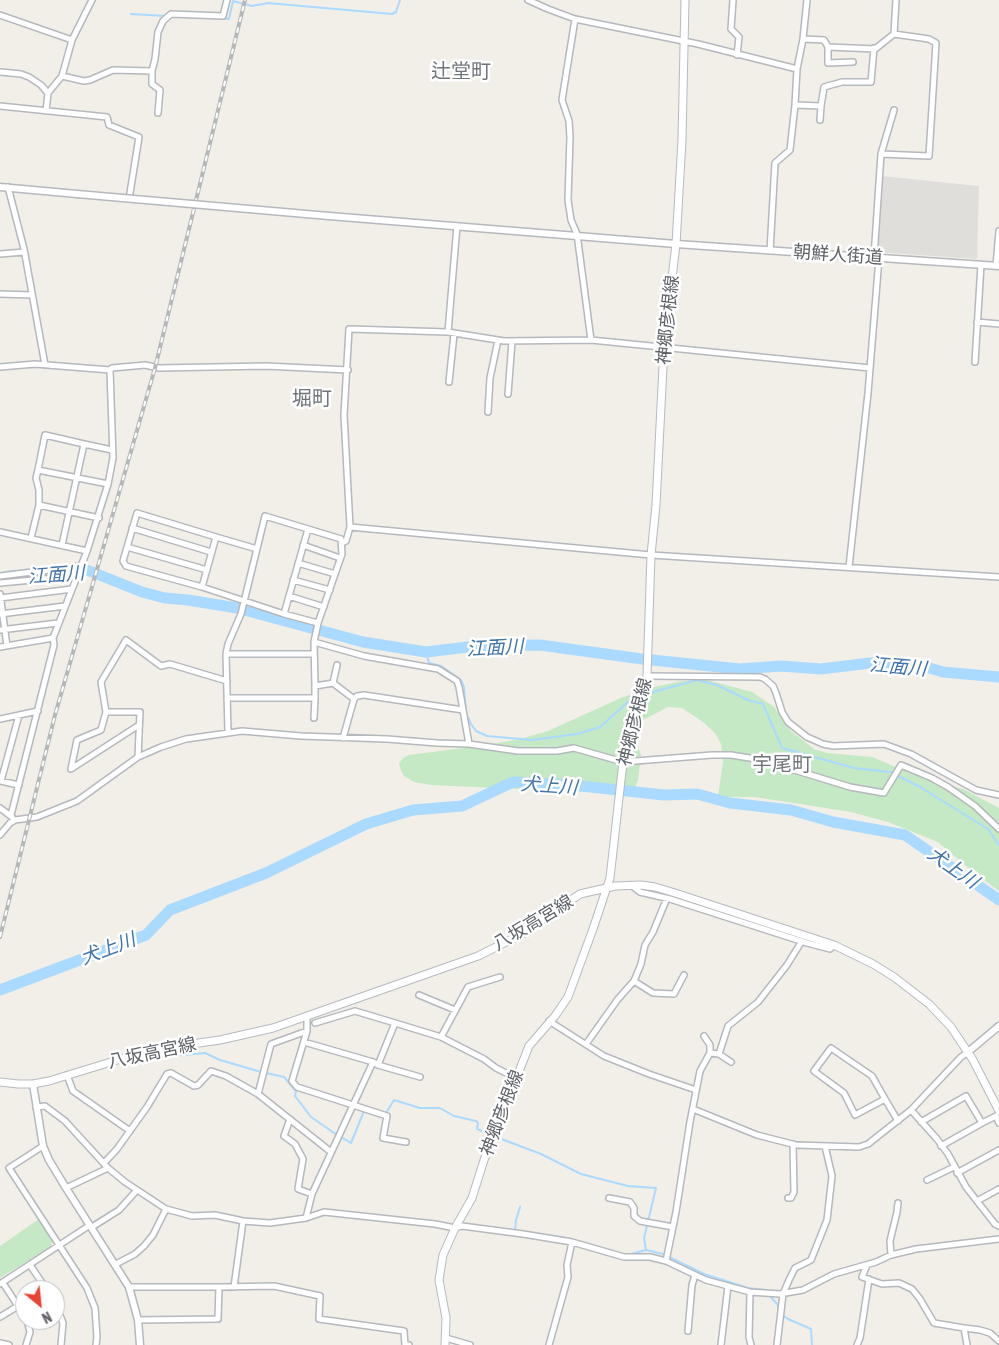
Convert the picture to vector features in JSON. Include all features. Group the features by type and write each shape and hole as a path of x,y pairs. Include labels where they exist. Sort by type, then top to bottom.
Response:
{"main road":[{"name":"神郷彦根線","path":"446,1342 446,1318 439,1280 443,1256 455,1228 472,1198 484,1160 529,1046 555,1016 568,997 610,878 623,765 642,705 647,676 651,555 656,505 664,347 676,244 682,140 684,0"},
{"name":"八坂高宮線","path":"0,1082 34,1084 150,1050 247,1035 307,1017 478,956 522,934 580,894 631,885 655,887 834,945 873,964 912,990 929,1004 971,1050 999,1112"}],"street":[{"path":"46,111 48,93 62,76 72,40 92,0"},
{"path":"158,113 160,90 152,84 152,71 158,32 163,21 171,14 223,16 226,0"},
{"path":"528,0 575,19 797,69"},
{"path":"733,0 731,28 739,37 737,55"},
{"path":"770,250 775,163 790,150 797,69 803,39 807,0"},
{"path":"894,34 896,0"},
{"path":"0,15 72,40"},
{"path":"575,19 562,100 569,121 570,137 568,200 571,220 577,234 591,340"},
{"path":"828,47 874,48 894,34 929,39 936,44 929,156 881,154"},
{"path":"803,39 824,40 828,47 828,63 853,62"},
{"path":"820,120 824,87 842,82 871,82 874,48"},
{"path":"62,76 84,81 113,70 152,71"},
{"path":"0,72 21,74 29,77 41,85 48,93"},
{"path":"795,105 821,106"},
{"path":"0,106 108,117 109,125 139,137 130,193"},
{"path":"849,567 870,368 881,154 894,110"},
{"name":"朝鮮人街道","path":"0,187 329,216 577,234 676,244 998,266"},
{"path":"8,187 24,252 45,365"},
{"path":"448,332 457,226"},
{"path":"998,266 999,231"},
{"path":"0,254 24,252"},
{"path":"975,362 981,265"},
{"path":"0,294 32,295"},
{"path":"977,322 999,324"},
{"path":"342,543 346,541 350,527 344,415 349,329 448,332 512,341 591,340 870,368"},
{"path":"449,382 454,334"},
{"path":"488,412 490,378 498,340"},
{"path":"508,394 512,341"},
{"path":"0,366 45,365 110,370 112,368 145,366 159,368 266,366 348,370"},
{"path":"0,835 13,818 19,786 51,661 54,645 53,638 99,518 108,484 112,450 110,370"},
{"path":"30,538 39,505 39,490 36,478 44,435 112,450"},
{"path":"62,545 84,444"},
{"path":"38,470 108,484"},
{"path":"39,505 99,518"},
{"path":"257,549 137,513 123,561 126,566 202,587 243,604 284,614 318,626"},
{"path":"228,732 226,654 228,644 241,614 265,516 341,539 342,543 340,558 315,635 314,718"},
{"path":"350,527 651,555 999,577"},
{"path":"132,528 212,552"},
{"path":"284,614 308,530"},
{"path":"0,532 87,551"},
{"path":"202,587 216,537"},
{"path":"303,544 340,558"},
{"path":"127,547 207,570"},
{"path":"298,563 335,574"},
{"path":"0,576 81,566"},
{"path":"0,583 77,576"},
{"path":"294,580 330,590"},
{"path":"7,646 2,630 0,596 72,589"},
{"path":"289,596 324,607"},
{"path":"1,614 65,606"},
{"path":"2,630 58,623"},
{"path":"0,647 53,638"},
{"path":"139,725 71,769 77,740 101,730 106,712 102,682 126,640 161,666 170,664 227,681"},
{"path":"314,642 364,656 438,669 457,681 460,687 469,744"},
{"path":"226,654 314,654"},
{"path":"333,683 338,665"},
{"path":"647,676 760,677 773,686 782,712 788,722 807,737 833,746 884,744 911,754 976,790 999,795"},
{"path":"315,686 333,683 354,699"},
{"path":"343,738 354,699 358,696 364,695 463,710"},
{"path":"227,698 315,698"},
{"path":"0,719 38,711"},
{"path":"106,712 140,712 138,757"},
{"path":"19,715 1,781 19,786"},
{"path":"0,808 13,818 37,817 77,800 138,757 161,747 186,739 242,731 469,744 518,751 557,751 574,748 623,765 704,755 731,755 762,760 850,787 884,793 901,765 948,787 975,806 999,829"},
{"path":"631,885 640,892 667,898 802,941 830,949 834,945"},
{"path":"586,1044 618,999 634,981 642,964 645,945 653,932 667,898"},
{"path":"718,1054 728,1026 758,1002 787,965 802,941"},
{"path":"634,981 653,993 674,994 684,975"},
{"path":"441,1037 468,987 500,977"},
{"path":"419,996 455,1010"},
{"path":"315,1023 356,1011 441,1037 516,1078"},
{"path":"307,1017 307,1031 292,1081 297,1087 387,1116 383,1138 406,1142"},
{"path":"549,1021 604,1056 696,1090"},
{"path":"306,1218 312,1194 352,1105 395,1023"},
{"path":"693,1109 757,1135 793,1144 859,1147 868,1144 911,1110 961,1057 999,1026"},
{"path":"258,1094 271,1044 307,1031"},
{"path":"667,1258 696,1090 700,1071 710,1053 710,1045 704,1036"},
{"path":"304,1042 420,1077"},
{"path":"885,1099 855,1115 844,1093 814,1071 831,1048 872,1076 898,1121"},
{"path":"710,1053 718,1054 732,1062"},
{"path":"104,1163 117,1149 147,1107 167,1074 171,1073 194,1086 198,1085 209,1072 213,1071 258,1094 331,1152"},
{"path":"68,1075 73,1091 130,1131"},
{"path":"34,1084 43,1146 66,1188 129,1287 138,1320 140,1345"},
{"path":"921,1122 966,1096 982,1123"},
{"path":"36,1107 45,1106 65,1121 108,1168 137,1190 166,1209 192,1216 223,1216 243,1221 270,1223 306,1218 324,1212 435,1224 455,1228 462,1226 572,1242 624,1257 667,1258 695,1275 728,1286 750,1292 783,1294 803,1290 834,1274 867,1265 891,1255 916,1249 999,1239"},
{"path":"911,1110 941,1146 966,1187 998,1224"},
{"path":"941,1146 996,1116 999,1124"},
{"path":"290,1119 284,1136 295,1144 304,1159 298,1189 312,1194"},
{"path":"788,1198 791,1198 794,1192 793,1144"},
{"path":"43,1146 9,1168 87,1288 95,1308 96,1345"},
{"path":"777,1345 783,1294 795,1268 811,1260 827,1220 832,1176 826,1146"},
{"path":"957,1173 999,1150"},
{"path":"927,1180 954,1167"},
{"path":"66,1188 108,1168"},
{"path":"977,1201 999,1189"},
{"path":"15,1302 1,1284 58,1246 119,1210 137,1190"},
{"path":"609,1198 630,1202 634,1208 636,1219 673,1227"},
{"path":"891,1255 890,1241 898,1203"},
{"path":"116,1264 144,1246 153,1235 166,1209"},
{"path":"234,1286 243,1221"},
{"path":"549,1345 568,1277 567,1265 572,1242"},
{"path":"30,1264 40,1280"},
{"path":"867,1265 862,1277 882,1284 899,1283 912,1289 934,1323 980,1330 990,1333 999,1341"},
{"path":"688,1331 692,1285 695,1275"},
{"path":"857,1345 860,1338 869,1279"},
{"path":"129,1287 274,1286 320,1296 319,1319 404,1330 406,1345"},
{"path":"721,1345 728,1286"},
{"path":"138,1320 218,1319 219,1287"},
{"path":"750,1292 749,1337 751,1345"},
{"path":"0,1316 15,1308"},
{"path":"964,1328 967,1345"},
{"path":"26,1345 30,1330"},
{"path":"61,1345 62,1330"},
{"path":"446,1342 470,1345"},
{"path":"0,1343 9,1345"}],"shaded area":[{"path":"881,176 979,186 977,259 876,252"}],"green space":[{"path":"707,680 752,692 774,707 791,731 814,749 827,753 872,757 924,779 963,789 999,808 999,891 938,842 888,822 851,812 755,797 718,797 723,762 721,744 716,734 703,722 682,708 668,707 643,720 635,730 635,738 641,755 638,780 632,794 431,785 414,782 404,776 399,764 403,758 409,755 520,739 548,731 623,697 654,687 682,681"},
{"path":"39,1219 53,1241 50,1247 0,1278 0,1246"}],"waterway":[{"path":"221,18 229,19 233,1 252,6 268,3 392,14 396,12 400,0"},
{"path":"131,14 166,16"},
{"name":"江面川","path":"0,580 8,576 87,570 142,592 165,598 237,608 363,642 426,652 476,646 540,645 642,659 740,669 781,666 821,669 870,663 923,666 943,672 999,677"},
{"path":"426,652 429,663 441,666 461,680 464,687 466,713 471,724 476,731 487,736 532,740 577,734 600,727 629,701 642,695"},
{"path":"646,694 697,680 717,685 748,700 763,704 782,748 854,768 890,772 920,787 988,829 999,845"},
{"name":"犬上川","path":"0,990 146,935 170,910 266,873 366,824 413,810 462,806 513,782 572,785 664,795 697,794 730,803 791,810 833,822 905,835 999,900"},
{"path":"123,1064 152,1058 205,1053 220,1060 261,1072"},
{"path":"266,1073 284,1077 296,1091 295,1096 311,1117 337,1135"},
{"path":"386,1113 394,1100 420,1108 440,1108 454,1116 476,1121 478,1123 477,1129 491,1135"},
{"path":"341,1137 351,1143 364,1111"},
{"path":"496,1137 541,1154 581,1174 628,1186 656,1188 644,1238 646,1250"},
{"path":"515,1231 520,1207"},
{"path":"520,1231 561,1237 596,1246"},
{"path":"627,1255 646,1250 663,1254 704,1274 748,1288 765,1290"},
{"path":"769,1295 778,1305 779,1312"},
{"path":"782,1315 811,1329 812,1345"}],"railway":[{"path":"0,937 55,715 155,368 245,0"}],"district":[{"name":"辻堂町","path":"461,72"},
{"name":"堀町","path":"312,399"},
{"name":"宇尾町","path":"782,765"}]}
